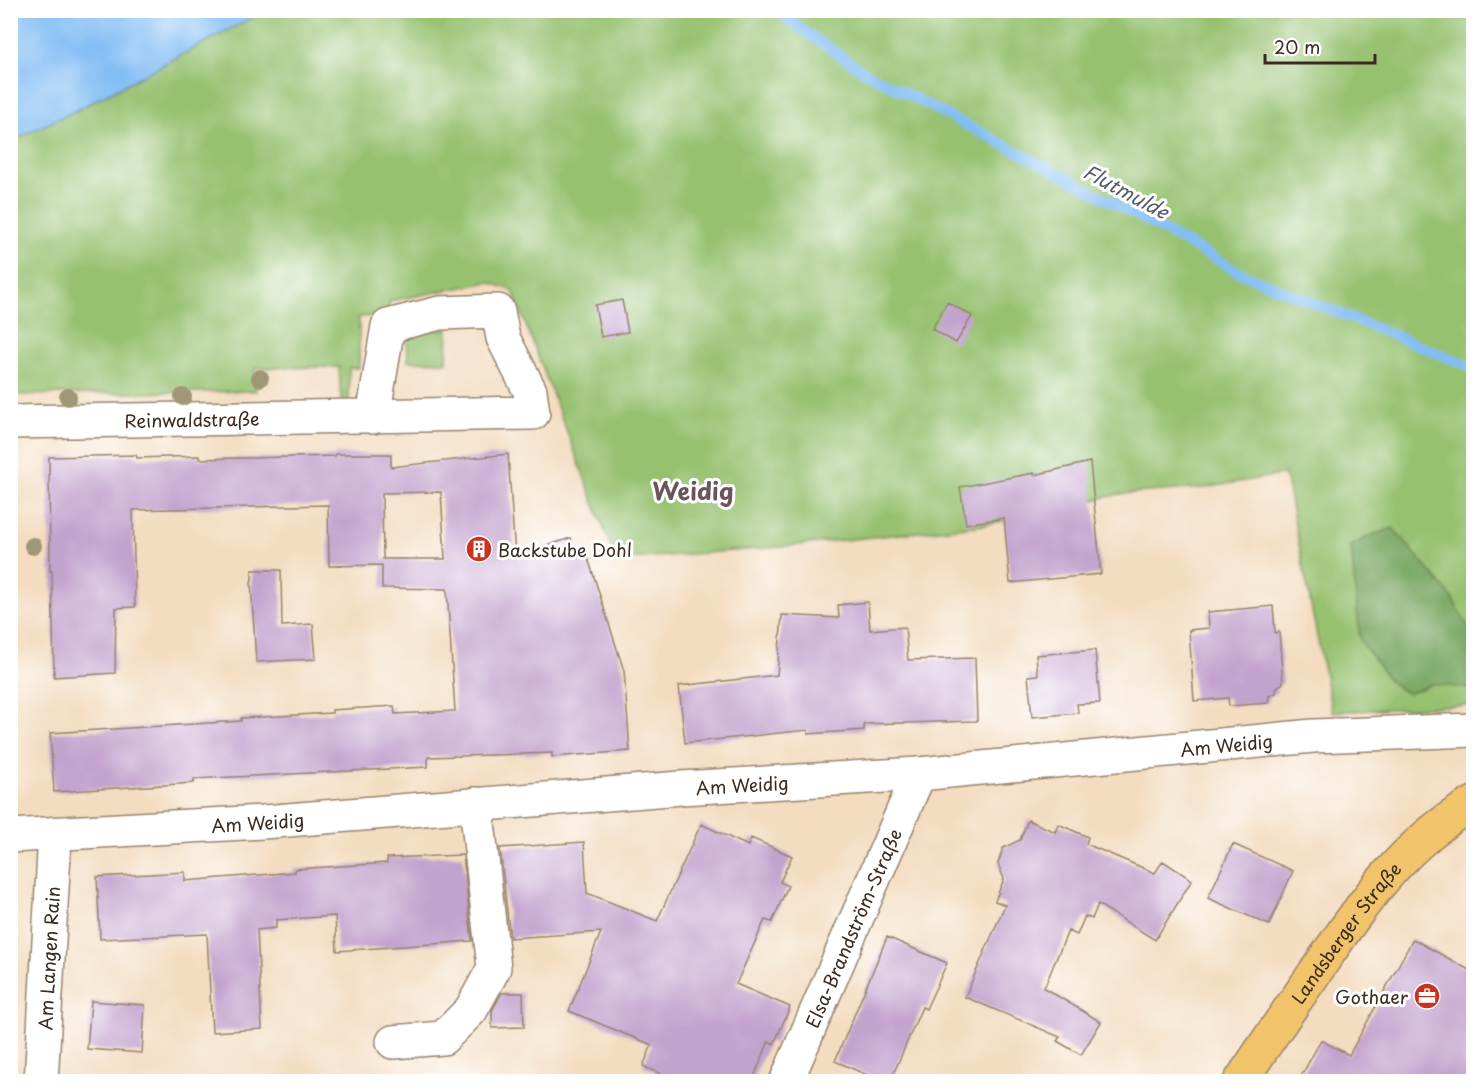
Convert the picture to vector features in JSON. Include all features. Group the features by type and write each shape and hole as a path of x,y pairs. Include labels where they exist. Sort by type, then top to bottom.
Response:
{"main road":[{"name":"Landsberger Straße","path":"1240,1082 1347,927 1387,874 1428,833 1473,803"}],"street":[{"name":"Reinwaldstraße","path":"10,422 374,417 533,413 530,391 502,338 498,311 440,313 388,326 374,417"},
{"name":"Am Weidig","path":"11,836 263,822 681,788 919,774 1301,736 1473,730"},
{"name":"Elsa-Brandström-Straße","path":"786,1082 919,774"},
{"path":"393,1042 443,1038 471,1010 494,968 476,804"},
{"path":"10,826 11,836"},
{"name":"Am Langen Rain","path":"41,1082 55,835"}],"green space":[{"path":"11,11 1473,11 1473,705 1332,712 1285,474 1204,488 1120,494 984,525 770,548 616,560 513,291 489,282 390,301 388,315 359,317 359,368 349,368 349,401 341,401 339,367 255,368 256,391 11,395"},
{"path":"448,329 447,362 408,361 407,331"},
{"path":"1393,528 1451,596 1467,625 1473,628 1473,689 1432,684 1408,694 1391,683 1360,640 1351,546 1367,537"}],"water":[{"path":"10,11 273,11 255,16 75,111 11,141"}],"building":[{"path":"622,300 628,332 601,337 595,305"},
{"path":"947,302 972,316 956,343 932,329"},
{"path":"335,454 391,454 391,467 508,454 515,556 571,538 577,558 587,555 624,671 630,751 552,757 552,753 428,757 428,767 194,779 194,783 54,792 50,733 241,721 241,718 332,713 332,710 394,706 395,714 455,711 447,589 382,588 382,565 329,566 328,505 133,510 135,607 116,608 115,673 54,677 49,457 136,455 137,458 199,456 199,459 335,456","holes":["441,492 445,559 383,559 382,493"]},
{"path":"1090,462 1101,574 1010,583 1004,518 966,524 960,487 1034,473 1034,475"},
{"path":"252,570 281,570 282,626 313,624 316,659 256,662"},
{"path":"868,602 870,630 905,627 908,660 975,658 977,721 864,724 864,730 808,734 808,730 685,743 679,686 777,675 782,615 839,618 838,605"},
{"path":"1273,606 1275,633 1279,632 1283,683 1277,687 1276,693 1269,696 1268,703 1229,706 1228,698 1194,701 1189,630 1209,628 1208,612"},
{"path":"1095,650 1100,703 1077,704 1078,713 1032,717 1028,676 1038,675 1036,655"},
{"path":"1028,820 1055,832 1058,824 1088,837 1086,844 1155,873 1163,861 1192,880 1155,940 1098,904 1092,919 1085,916 1077,935 1068,931 1044,988 1101,1022 1081,1055 1057,1041 1060,1037 965,997 1005,905 995,901 1004,879 998,864 1003,848 1020,840"},
{"path":"701,824 748,846 751,838 792,856 780,882 788,886 772,922 765,920 736,984 790,1007 774,1044 769,1041 752,1082 678,1082 643,1066 652,1045 569,1011 601,932 510,938 500,848 584,842 587,893 657,921"},
{"path":"1233,844 1293,871 1269,925 1208,898"},
{"path":"463,855 472,941 337,951 335,916 276,920 276,928 257,930 262,1029 212,1032 207,934 100,939 97,877 185,872 185,881 295,872 295,869 387,863 387,858"},
{"path":"887,937 947,963 926,1009 922,1007 890,1082 883,1082 835,1061"},
{"path":"1413,939 1473,972 1473,1082 1298,1082 1321,1040 1349,1055"},
{"path":"502,993 523,993 524,1027 492,1028 492,1011"},
{"path":"91,1001 145,1005 142,1053 87,1049"}],"waterway":[{"name":"Flutmulde","path":"779,10 787,19 863,71 1064,176 1243,274 1474,368"}],"place":[{"name":"Backstube Dohl","path":"479,549"},
{"name":"Gothaer","path":"1427,996"}],"district":[{"name":"Weidig","path":"693,490"}]}
